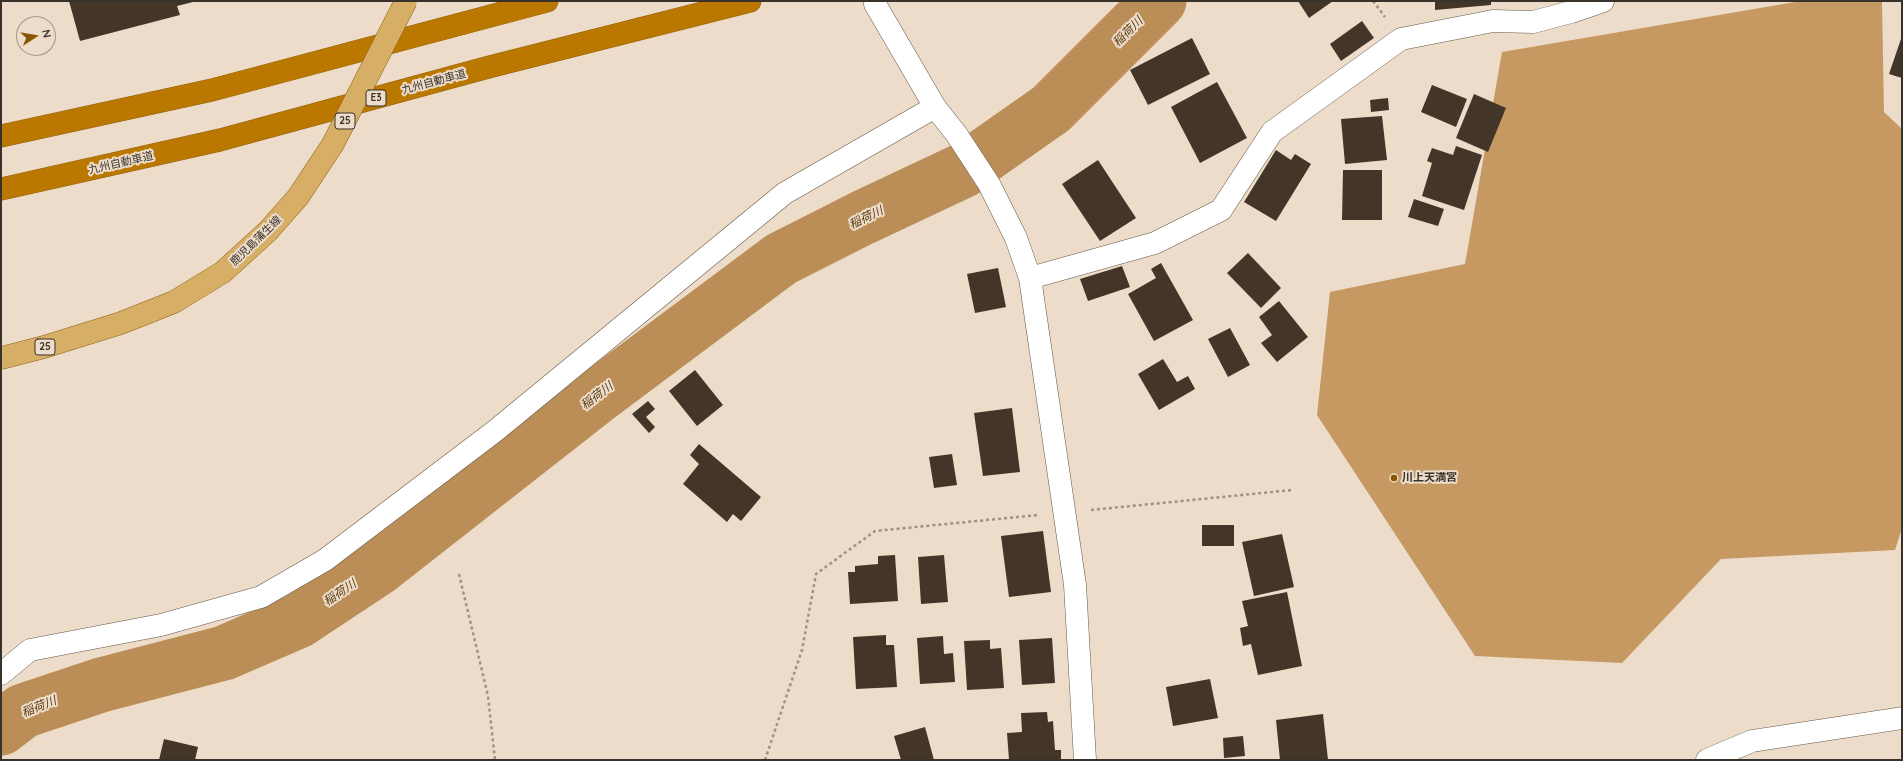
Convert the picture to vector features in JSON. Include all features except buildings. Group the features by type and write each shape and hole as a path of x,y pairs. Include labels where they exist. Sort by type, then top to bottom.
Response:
{"highway":[{"path":"1,136 212,90 547,1"},
{"name":"九州自動車道","path":"1,189 220,140 489,67 750,1"}],"main road":[{"name":"鹿児島蒲生線","path":"1,358 44,347 121,323 174,302 223,272 268,231 298,197 333,144 406,1"}],"street":[{"path":"1030,278 1155,243 1221,210 1272,132 1401,39 1493,22 1533,22 1571,12 1603,1"},
{"path":"875,4 935,107 957,136 989,184 1016,238 1030,278 1076,585 1085,760"},
{"path":"1,674 30,650 162,625 262,597 325,560 495,431 785,193 935,107"},
{"path":"1707,760 1752,741 1902,718"}],"path":[{"path":"765,760 802,650 816,574 875,532 1292,490"},
{"path":"459,574 488,696 495,760"}],"shaded area":[{"path":"1801,1 1882,1 1884,112 1902,129 1902,528 1895,550 1721,559 1622,663 1475,656 1317,415 1330,292 1465,264 1502,52"}],"waterway":[{"name":"稲荷川","path":"1,728 23,711 101,685 224,653 298,621 378,568 595,398 781,259 862,218 964,170 1051,109 1159,1"}],"place":[{"name":"川上天満宮","path":"1394,478"}]}
